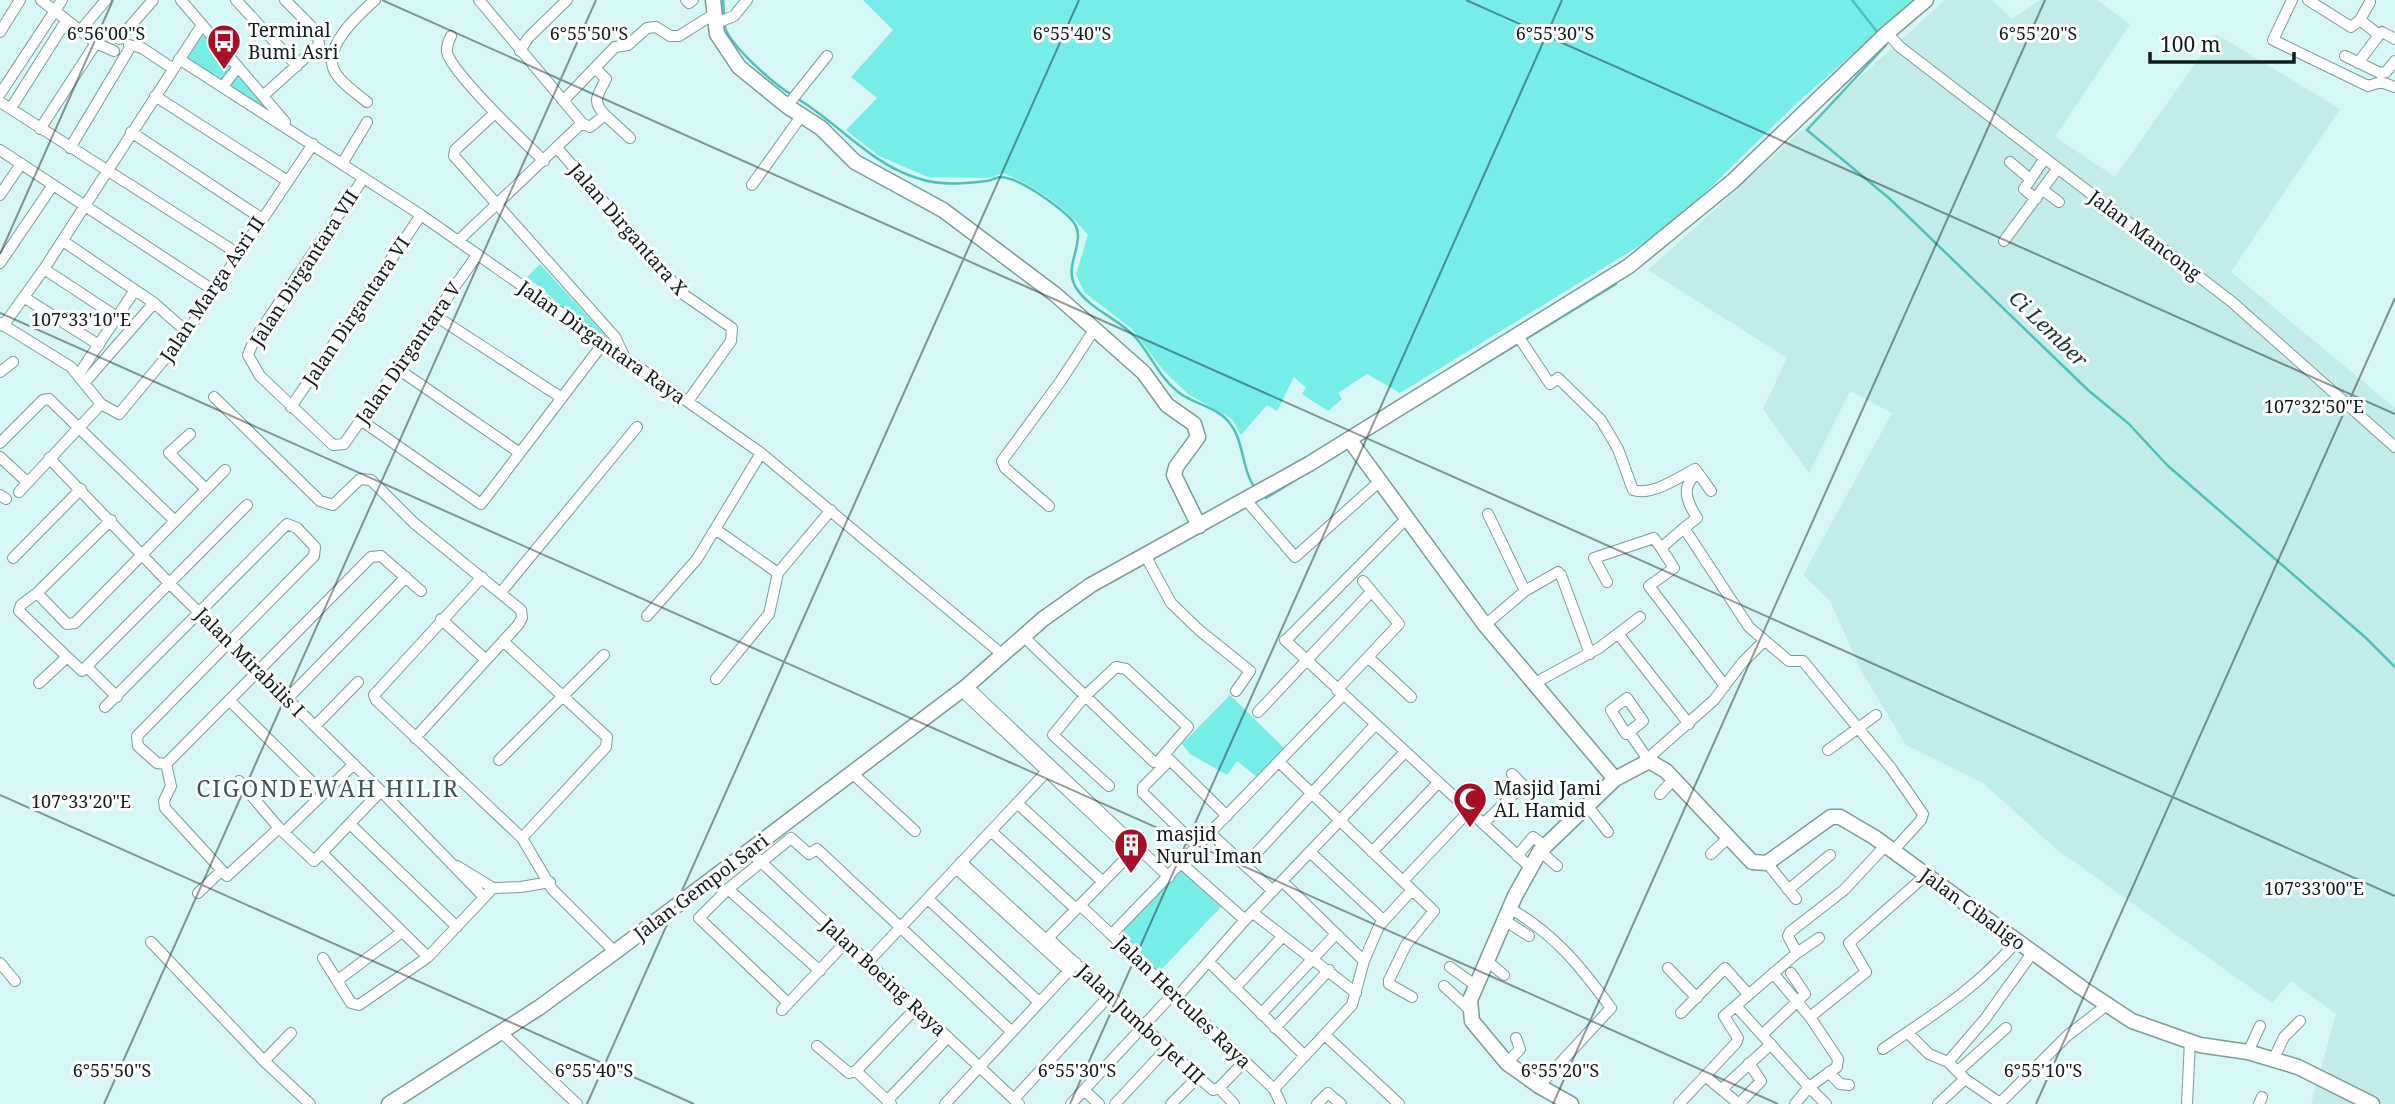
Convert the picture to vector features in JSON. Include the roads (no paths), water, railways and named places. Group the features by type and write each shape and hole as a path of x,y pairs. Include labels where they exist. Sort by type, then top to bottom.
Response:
{"street":[{"path":"0,32 20,0"},
{"path":"41,0 96,43 114,51 115,42 125,45"},
{"path":"0,94 62,0"},
{"path":"79,31 106,0"},
{"path":"70,148 125,45 153,0"},
{"path":"181,0 292,130"},
{"path":"236,0 297,66"},
{"path":"263,96 321,40 318,33 285,0"},
{"path":"479,0 582,123 590,127 605,115"},
{"path":"520,51 528,38 567,0"},
{"path":"686,0 689,3 693,0"},
{"path":"564,100 615,47 628,45 651,27 670,36 679,36 718,16 740,11 747,0"},
{"name":"Jalan Gempol Sari","path":"389,1104 501,1032 755,856 852,773 964,688 1060,605 1267,487 1353,444 1521,340 1629,266 1669,236 1765,152 1926,0"},
{"path":"2292,0 2273,40 2368,86 2381,82 2395,87"},
{"path":"2308,0 2351,27 2360,20 2370,2"},
{"path":"367,102 342,82 333,70 332,61 348,23 374,1"},
{"path":"718,16 728,56 791,102 855,162 943,210 1056,295 1144,373 1167,405 1195,425 1197,439 1176,467 1174,475 1199,526"},
{"path":"2360,20 2379,34"},
{"path":"10,108 66,21"},
{"path":"19,492 101,404 82,378 2,324 25,298 202,25"},
{"path":"2358,63 2382,32 2395,39"},
{"path":"612,35 615,47"},
{"path":"451,36 447,45 450,59 495,113 544,161"},
{"name":"Jalan Mancong","path":"1888,38 2232,302 2394,443"},
{"path":"40,129 96,43"},
{"name":"Jalan Dirgantara Raya","path":"125,45 142,48 223,86 421,215 602,345 761,453 1003,655"},
{"path":"791,102 827,56"},
{"path":"2345,56 2384,74 2395,61"},
{"path":"223,86 238,67"},
{"path":"595,68 606,79 596,99 596,106 630,138"},
{"path":"155,96 286,180"},
{"path":"0,102 237,253"},
{"path":"495,113 454,154 615,337 626,361"},
{"path":"752,186 802,115"},
{"path":"342,164 367,122"},
{"path":"458,241 558,149 582,123"},
{"path":"131,132 261,218"},
{"name":"Jalan Marga Asri II","path":"101,404 114,413 124,411 187,332 237,253 313,144"},
{"name":"Jalan Dirgantara X","path":"558,149 683,294 732,328 731,341 688,401"},
{"path":"0,150 213,290"},
{"path":"2045,158 2024,190 2059,202"},
{"path":"2010,162 2030,179"},
{"path":"0,195 21,164"},
{"path":"2004,241 2058,168"},
{"name":"Jalan Dirgantara VII","path":"337,446 260,376 248,355 254,340 363,179"},
{"path":"0,263 53,185"},
{"name":"Jalan Dirgantara VI","path":"291,407 421,215"},
{"path":"63,241 154,303 187,332"},
{"name":"Jalan Dirgantara V","path":"337,446 344,444 362,421 477,255"},
{"path":"44,269 117,317"},
{"path":"82,378 99,345 135,290"},
{"path":"25,298 99,345"},
{"path":"82,378 154,303"},
{"path":"434,315 562,398"},
{"path":"1049,506 1005,468 1002,461 1094,330"},
{"path":"1521,340 1550,384 1558,378 1601,420 1618,449 1633,490 1640,492 1659,487 1695,470 1711,491"},
{"path":"362,421 476,503 486,501 602,345"},
{"path":"0,372 13,362"},
{"path":"398,369 520,453"},
{"path":"214,397 320,501 334,505 360,479 371,480 414,523 502,591 521,610 522,618 503,641 415,737"},
{"path":"0,443 46,399 79,427 174,520"},
{"path":"502,591 637,427"},
{"path":"190,434 169,453 205,489"},
{"path":"1353,444 1485,625 1615,779"},
{"path":"647,616 682,580 761,453"},
{"path":"0,457 27,482"},
{"name":"Jalan Mirabilis I","path":"49,458 168,582 354,764 483,896"},
{"path":"37,593 67,624 75,623 225,470"},
{"path":"1661,548 1698,518 1687,499 1686,489 1689,480 1698,474"},
{"path":"1249,498 1295,558 1380,481"},
{"path":"13,558 80,489"},
{"path":"111,520 37,593 21,605 19,611 78,670 87,667 247,505"},
{"path":"716,679 769,614 778,573 831,510"},
{"path":"1488,514 1525,591"},
{"path":"1407,518 1287,638 1375,725 1530,867"},
{"path":"106,707 287,524 298,528 315,547 314,556 137,736 138,746 161,764 171,786 164,801 165,807 221,871 230,876 354,764"},
{"path":"1684,528 1749,627 1763,642 1789,661 1802,660 1856,729 1891,768 1923,814 1922,820 1844,890 1790,932 1788,936 1797,953"},
{"path":"715,529 778,573"},
{"path":"1607,582 1594,558 1654,538 1675,568 1649,586 1725,686"},
{"path":"1145,555 1171,603 1199,630 1250,671 1236,691"},
{"path":"161,764 371,557 381,556 421,591"},
{"path":"1485,625 1525,591 1555,573 1561,575 1590,654"},
{"path":"287,699 407,577"},
{"path":"482,577 374,695 522,838 550,881 557,885 618,950"},
{"path":"1112,934 1279,762 1399,624 1363,581"},
{"path":"1258,712 1371,592"},
{"path":"1534,684 1590,654 1640,617"},
{"path":"442,619 486,660"},
{"path":"1619,635 1689,724"},
{"path":"1024,638 1084,697 1155,763 1188,729 1126,669 1116,667 1084,697 1053,735 1109,786"},
{"path":"503,641 604,733 608,743 522,838"},
{"path":"1469,1009 1475,985 1506,914 1530,867 1543,849 1586,804 1615,779 1649,761 1654,753 1689,724 1763,642"},
{"path":"499,760 604,655"},
{"path":"1368,657 1411,697"},
{"path":"39,683 66,658"},
{"path":"87,667 117,697"},
{"path":"315,726 358,682"},
{"path":"964,688 1049,770 1169,877"},
{"path":"229,699 323,793"},
{"path":"1828,750 1876,715"},
{"path":"1250,860 1375,725"},
{"path":"1629,732 1649,761 1657,764 1674,779 1752,862 1767,863 1796,899"},
{"path":"1071,1104 1143,1024 1209,962 1249,916 1405,752"},
{"path":"1198,847 1143,793 1143,787 1167,762 1173,762 1227,816"},
{"path":"1279,762 1403,881 1433,915 1406,945 1389,980 1390,984 1412,997"},
{"path":"868,962 1049,770"},
{"path":"852,773 915,831"},
{"path":"1483,824 1523,785 1512,774"},
{"path":"1660,794 1674,779"},
{"path":"239,781 282,830 314,861 381,791"},
{"path":"1372,852 1438,783"},
{"path":"1017,803 1103,882"},
{"path":"1586,804 1608,832"},
{"path":"1403,881 1468,812"},
{"name":"Jalan Cibaligo","path":"1767,863 1835,816 1889,848 2132,1021 2195,1043 2274,1058 2317,1075 2372,1104"},
{"path":"350,824 457,927"},
{"name":"Jalan Hercules Raya","path":"990,831 1112,934 1274,1089 1281,1104"},
{"path":"1210,834 1273,891"},
{"path":"1517,856 1533,836 1557,866"},
{"path":"1711,854 1728,836"},
{"path":"846,942 785,1007 700,921 700,914 729,888 755,856 791,838 809,854 817,849 1012,1032"},
{"path":"1045,941 1135,849"},
{"path":"1311,853 1383,920"},
{"path":"323,854 428,957"},
{"path":"1788,890 1830,855"},
{"name":"Jalan Boeing Raya","path":"755,856 1015,1100"},
{"name":"Jalan Mirabilis I","path":"453,864 493,888"},
{"path":"1182,864 1249,916 1329,970 1356,993"},
{"name":"Jalan Jumbo Jet III","path":"959,865 1072,967 1108,993 1143,1024 1198,1077 1213,1090 1219,1088 1234,1104"},
{"path":"198,893 221,871"},
{"path":"1810,1017 1866,972 1849,943 1926,875"},
{"path":"323,958 351,1003 359,1005 428,957 493,888 534,886 550,881"},
{"path":"1282,881 1364,961"},
{"path":"729,888 820,971"},
{"path":"1274,1089 1352,1005 1364,961 1383,920 1412,890"},
{"path":"928,899 1039,1002"},
{"path":"1506,914 1529,936"},
{"path":"1506,914 1535,922 1557,940 1611,1008 1539,1086"},
{"path":"338,980 402,932"},
{"path":"1261,1014 1336,934"},
{"path":"1235,988 1281,938"},
{"path":"1679,1104 1738,1040 1723,1019 1748,994 1819,938"},
{"path":"1883,1049 1961,997 1995,967 2017,941"},
{"path":"151,942 264,1061 310,1104"},
{"path":"1948,1062 1985,1020 2033,952"},
{"path":"1486,960 1504,975"},
{"path":"1209,962 1305,1056"},
{"path":"0,963 15,981"},
{"path":"945,1104 1072,967"},
{"path":"1450,968 1475,985"},
{"path":"1668,968 1697,998"},
{"path":"1681,1013 1725,968 1748,994"},
{"path":"1275,1028 1329,970"},
{"path":"1773,973 1810,1017 1838,1059 1838,1065 1809,1087 1795,1104"},
{"path":"1763,1034 1805,994 1791,973"},
{"path":"1444,986 1469,1009 1476,1027 1507,1063 1539,1086 1571,1104"},
{"path":"1015,1100 1045,1061 1108,993"},
{"path":"1908,1033 1930,1054 1948,1062 1999,1103 2065,1038 2107,1005"},
{"path":"1736,1006 1826,1104"},
{"path":"817,1046 849,1073 856,1070 916,1007"},
{"path":"2274,1058 2284,1037 2300,1021"},
{"path":"2248,1052 2260,1026"},
{"path":"1938,1104 2006,1028"},
{"path":"501,1032 577,1104"},
{"path":"264,1061 291,1033"},
{"path":"1325,1035 1399,1104"},
{"path":"856,1070 889,1102 948,1037"},
{"path":"1507,1063 1520,1049 1516,1038"},
{"path":"2186,1104 2195,1043"},
{"path":"1722,1089 1771,1044"},
{"path":"1115,1104 1167,1048"},
{"path":"1219,1088 1245,1061"},
{"path":"1705,1076 1739,1104 1761,1081 1749,1063"},
{"path":"1829,1072 1840,1084 1849,1085"},
{"path":"1171,1104 1198,1077"},
{"path":"1084,1090 1099,1104"},
{"path":"1317,1104 1328,1093 1341,1104"}],"waterway":[{"path":"723,0 724,16"},
{"name":"Ci Lember","path":"1852,0 1878,33"},
{"path":"724,23 741,51 763,73 792,95"},
{"name":"Ci Lember","path":"1884,42 1886,45 1807,130 1890,199 2088,390 2129,424 2167,465 2366,638 2395,667"},
{"path":"798,99 900,172 942,183 1009,178 1037,192 1069,217 1078,233 1072,268 1075,286 1096,308 1136,338 1166,380 1178,392 1217,412 1228,421 1237,437 1251,482 1256,489"},
{"path":"1416,406 1616,284"},
{"path":"1264,496 1266,498 1345,450"}],"place":[{"name":"Terminal Bumi Asri","path":"224,71"},
{"name":"Masjid Jami AL Hamid","path":"1470,829"},
{"name":"masjid Nurul Iman","path":"1131,875"}],"district":[{"name":"CIGONDEWAH HILIR","path":"328,789"}]}
